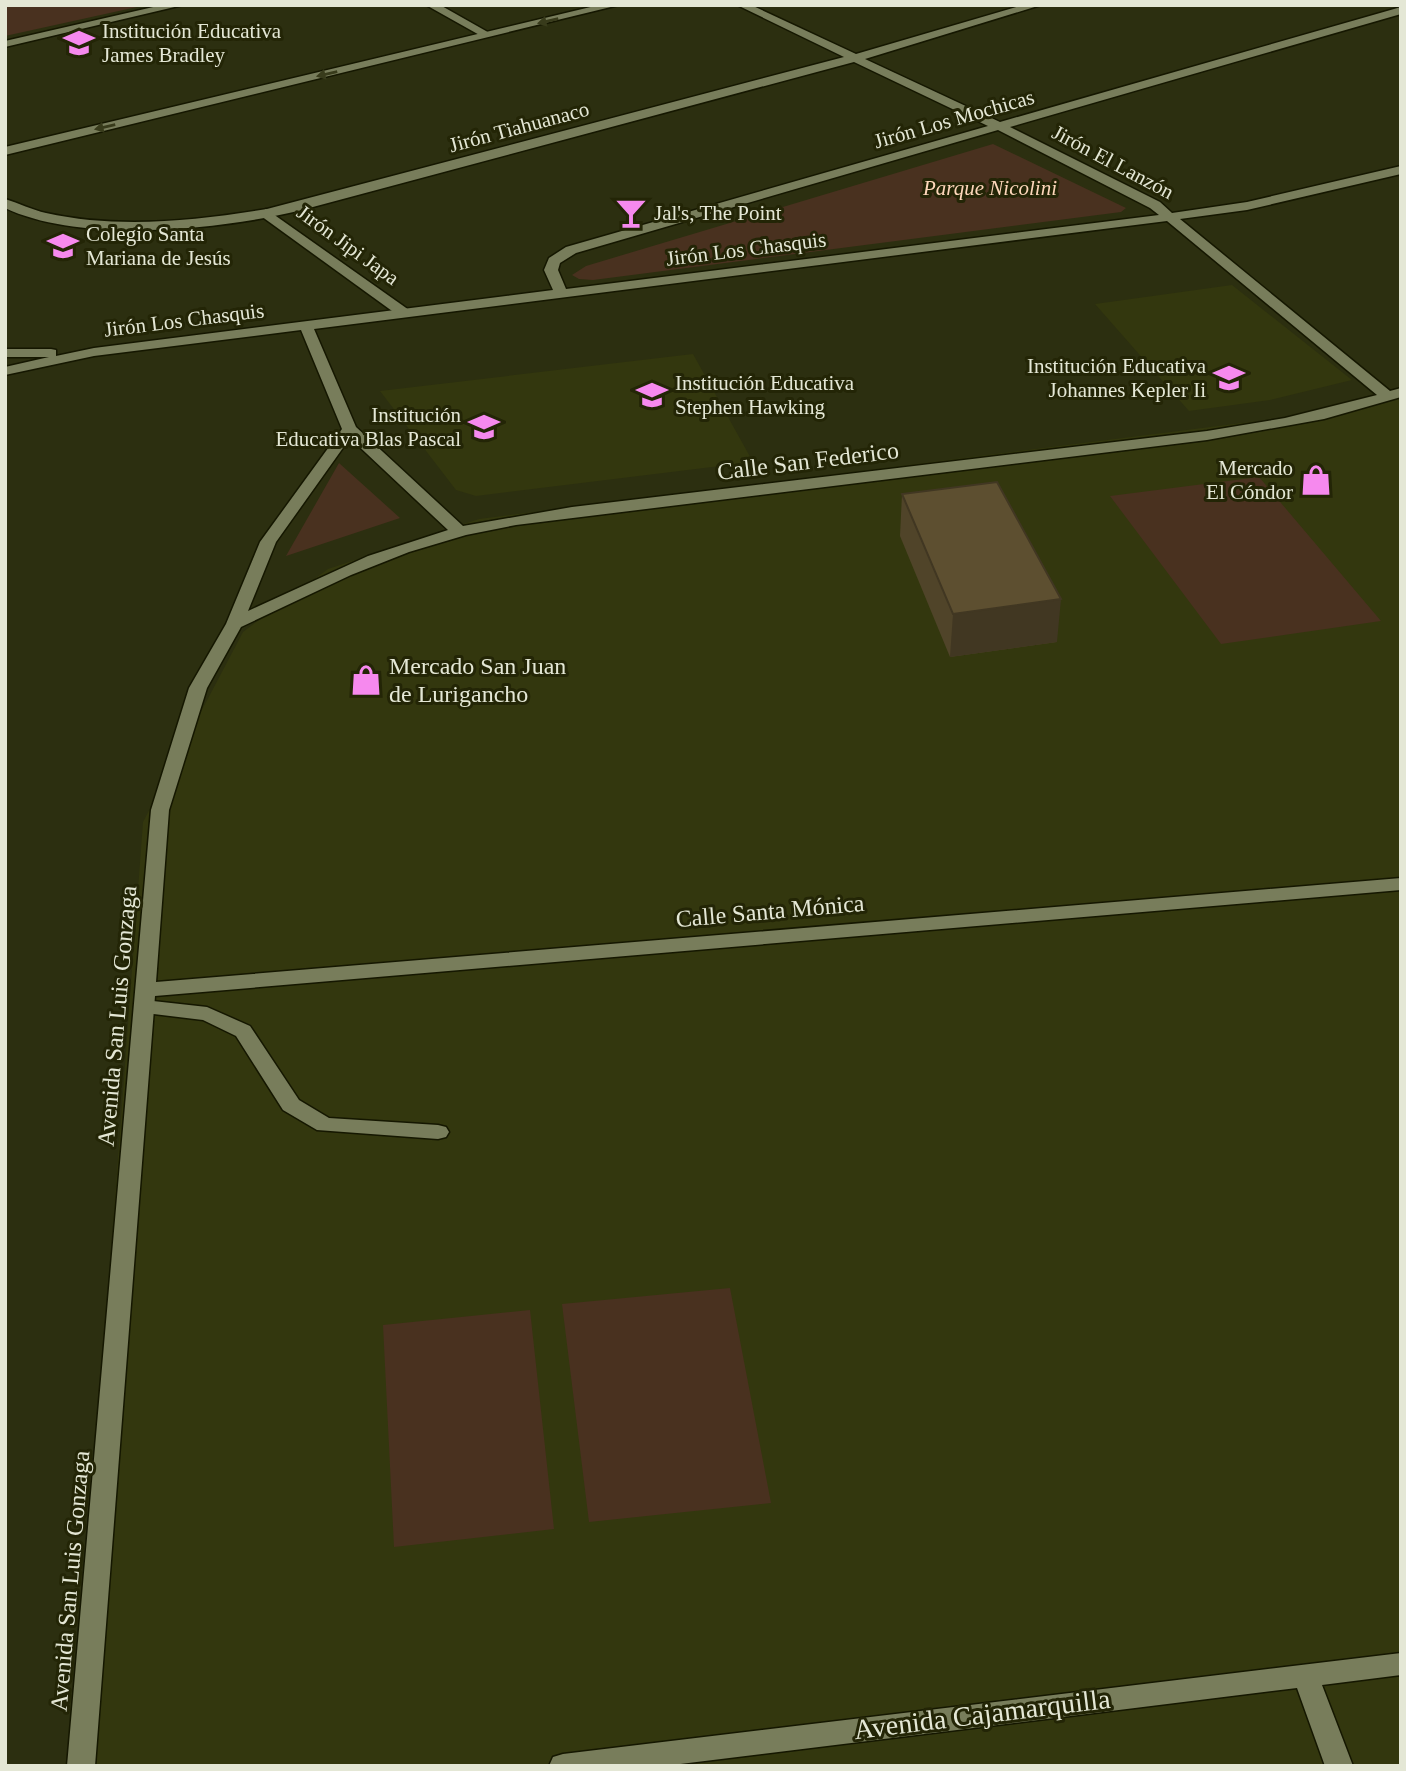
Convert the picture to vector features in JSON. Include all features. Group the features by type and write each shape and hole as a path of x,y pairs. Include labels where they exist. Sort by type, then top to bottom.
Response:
{"street":[{"path":"5,44 178,5"},
{"path":"431,5 487,35"},
{"path":"5,150 614,5"},
{"name":"Jirón El Lanzón","path":"742,5 999,126 1155,205 1394,395"},
{"name":"Jirón Tiahuanaco","path":"5,202 38,216 114,226 196,224 266,213 855,58 1036,5"},
{"name":"Jirón Los Mochicas","path":"561,294 551,270 554,261 571,250 1401,10"},
{"name":"Jirón Los Chasquis","path":"5,371 94,352 1171,217 1260,203 1401,170"},
{"name":"Jirón Jipi Japa","path":"266,213 390,300 404,313"},
{"path":"306,326 349,429 460,531"},
{"name":"Jirón Los Chasquis","path":"5,353 94,352"},
{"name":"Calle San Federico","path":"234,624 308,588 379,559 460,531 543,516 1230,434 1313,417 1394,395"},
{"name":"Avenida San Luis Gonzaga","path":"81,1766 160,810 198,688 234,624 268,542 349,429"},
{"name":"Calle Santa Mónica","path":"144,998 1401,884"},
{"path":"144,998 207,1014 243,1031 291,1105 325,1125 438,1132"},
{"name":"Avenida Cajamarquilla","path":"563,1766 1401,1664"},
{"path":"1305,1674 1339,1766"}],"shaded area":[{"path":"1232,285 1352,380 1270,400 1189,411 1095,304"},
{"path":"693,354 753,462 476,496 456,490 380,391"},
{"path":"1401,388 1401,1766 73,1766 143,822 243,632 328,569 479,519 1313,414"}],"green space":[{"path":"5,5 146,5 5,36"},
{"name":"Parque Nicolini","path":"993,144 1126,208 1121,212 593,280 579,279 572,275 586,266"},
{"path":"339,463 400,518 286,556"},
{"path":"1259,477 1381,621 1221,644 1110,496"},
{"path":"730,1288 771,1503 589,1522 562,1304"},
{"path":"530,1310 554,1529 394,1547 383,1325"}],"building":[{"path":"997,482 1061,599 953,614 902,494"}],"place":[{"name":"Institución Educativa James Bradley","path":"79,43"},
{"name":"Jal's, The Point","path":"631,213"},
{"name":"Colegio Santa Mariana de Jesús","path":"63,246"},
{"name":"Institución Educativa Johannes Kepler Ii","path":"1229,378"},
{"name":"Institución Educativa Stephen Hawking","path":"652,395"},
{"name":"Institución Educativa Blas Pascal","path":"484,427"},
{"name":"Mercado El Cóndor","path":"1316,480"},
{"name":"Mercado San Juan de Lurigancho","path":"366,680"}]}
